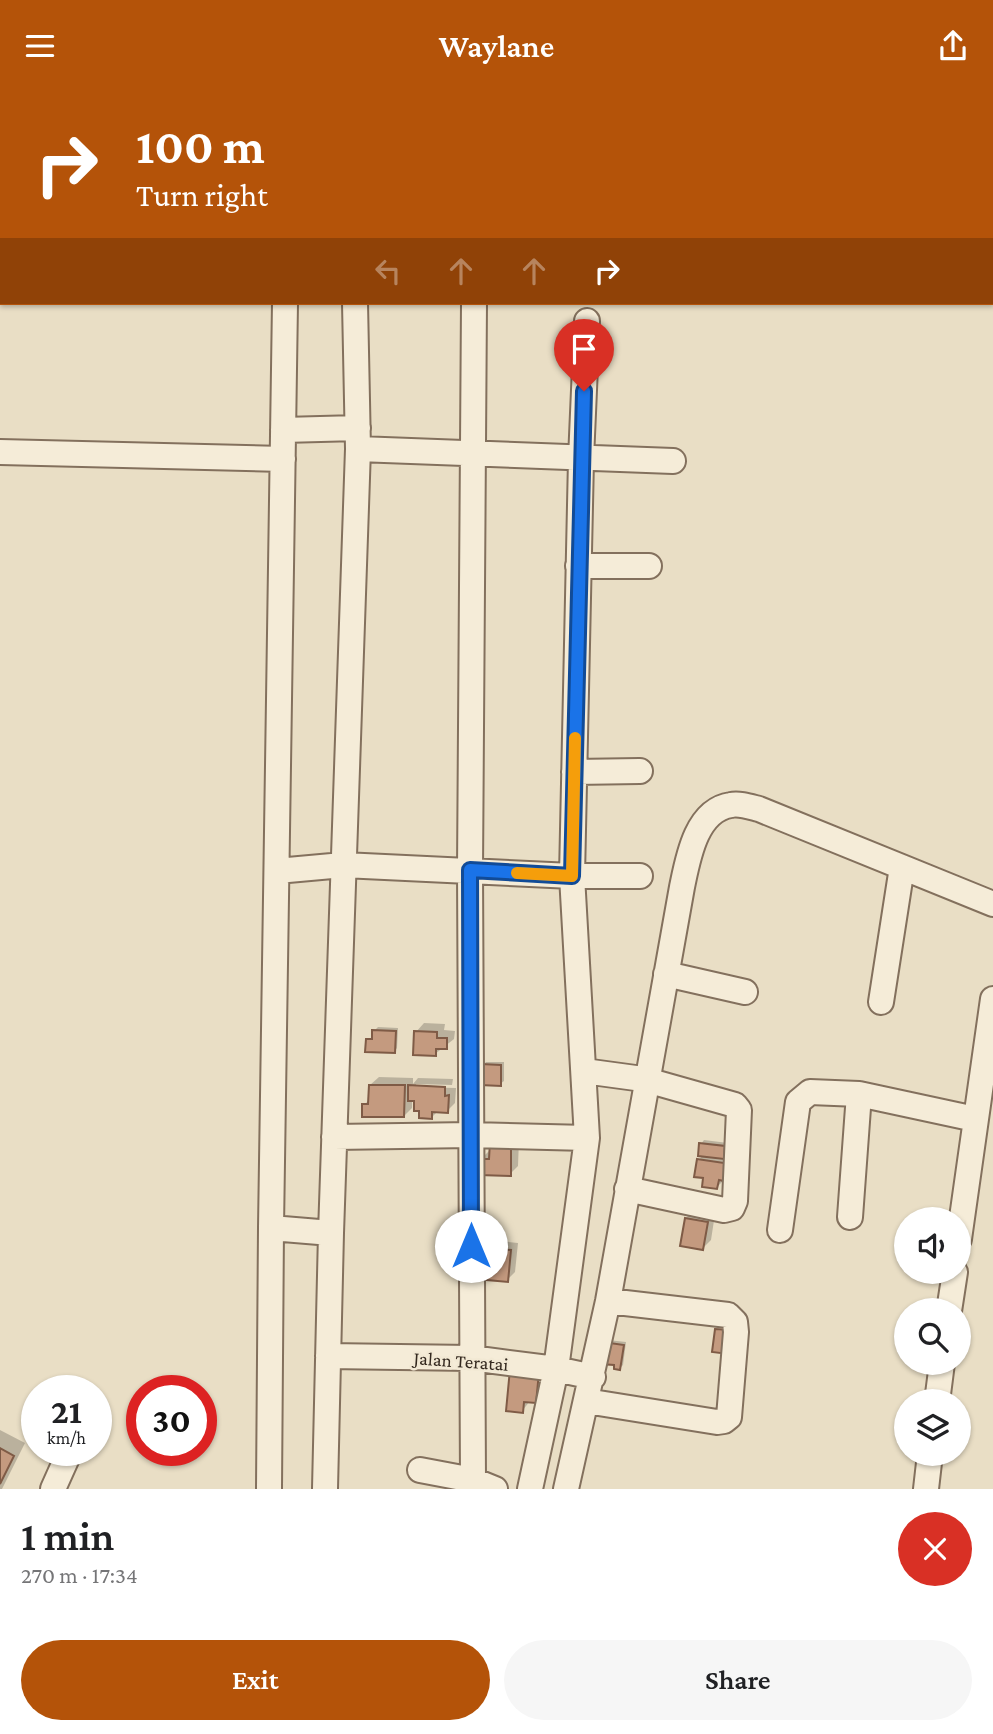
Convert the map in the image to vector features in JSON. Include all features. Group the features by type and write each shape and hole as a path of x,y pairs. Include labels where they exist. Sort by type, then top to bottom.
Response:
{"street":[{"path":"270,1489 271,1229 285,305"},
{"path":"325,1489 358,439 355,305"},
{"path":"420,1471 484,1485 471,1358 470,870 474,305"},
{"path":"566,1489 586,1401 575,1373 587,1138 572,876 578,566 587,321"},
{"path":"283,430 473,453 673,461"},
{"path":"0,452 283,459"},
{"path":"578,566 649,566"},
{"path":"574,772 640,771"},
{"path":"530,1489 575,1373 608,1301 627,1189 640,1079 666,974 691,849 701,827 716,810 733,804 759,809 993,904"},
{"path":"277,871 343,865 572,876 640,876"},
{"path":"881,1002 902,867"},
{"path":"666,974 745,992"},
{"path":"963,1207 993,999"},
{"path":"584,1072 640,1079 735,1105 739,1110 736,1201 732,1208 724,1210 627,1189"},
{"path":"780,1230 798,1102 810,1092 859,1094 975,1119"},
{"path":"850,1217 859,1094"},
{"path":"334,1137 471,1135 587,1138"},
{"path":"271,1229 331,1233"},
{"path":"586,1401 717,1422 729,1417 736,1332 735,1322 728,1315 608,1301"},
{"name":"Jalan Teratai","path":"328,1356 471,1358 575,1373"},
{"path":"53,1489 63,1466"},
{"path":"926,1489 929,1466"}],"building":[{"path":"372,1030 396,1031 395,1053 365,1052 366,1039 372,1039"},
{"path":"414,1031 437,1032 437,1038 447,1038 447,1049 436,1049 436,1056 413,1055"},
{"path":"481,1064 501,1065 501,1086 480,1085"},
{"path":"369,1085 405,1085 404,1117 362,1117 362,1104 368,1104"},
{"path":"408,1085 445,1087 445,1096 449,1095 448,1113 432,1112 432,1119 419,1118 419,1111 414,1111 414,1101 408,1101"},
{"path":"490,1142 511,1147 511,1176 479,1175 479,1159 489,1159"},
{"path":"699,1143 725,1146 724,1159 698,1156"},
{"path":"697,1159 731,1164 728,1182 719,1180 717,1189 702,1187 703,1178 694,1177"},
{"path":"685,1218 708,1222 703,1250 680,1246"},
{"path":"490,1248 511,1250 508,1282 487,1280 487,1276 481,1276 482,1262 489,1263"},
{"path":"715,1329 731,1330 728,1354 712,1352"},
{"path":"603,1342 624,1345 620,1370 614,1369 614,1365 600,1364"},
{"path":"510,1369 539,1372 536,1403 524,1402 523,1413 506,1411"},
{"path":"0,1448 14,1456 0,1484"}],"slow traffic":[{"path":"517,873 572,876 575,738"}],"route":[{"path":"471,1246 470,870 572,876 584,391"}]}
